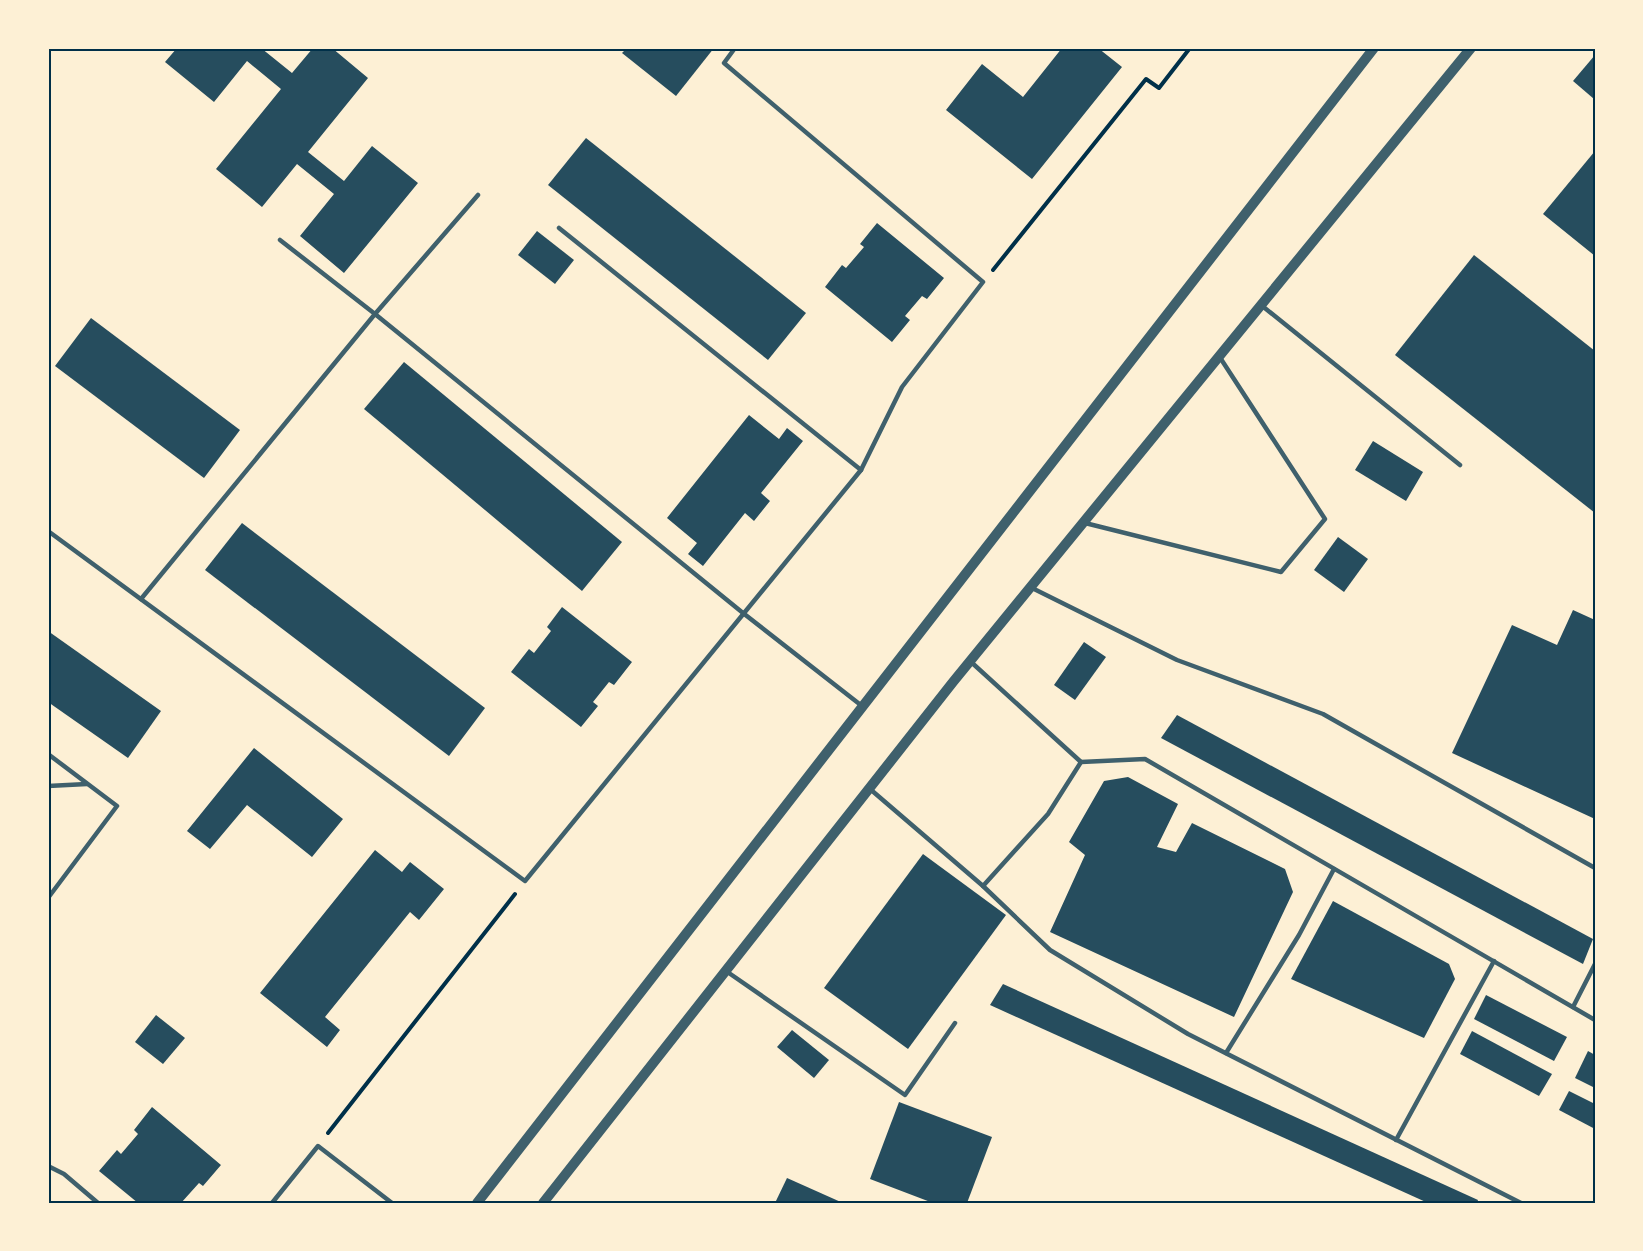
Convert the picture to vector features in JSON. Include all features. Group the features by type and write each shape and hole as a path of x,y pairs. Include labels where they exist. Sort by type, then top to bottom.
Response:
{"street":[{"path":"477,1203 1374,48"},
{"path":"543,1203 953,682 1471,48"}],"lane":[{"path":"48,531 525,881 861,470 902,387 984,282 724,63 735,48"},
{"path":"141,599 375,314 478,195"},
{"path":"558,228 861,470"},
{"path":"280,240 863,706"},
{"path":"1260,304 1460,465"},
{"path":"1082,523 1281,572 1325,519 1218,355"},
{"path":"1030,587 1177,660 1323,714 1595,868"},
{"path":"970,661 1081,762 1145,759 1595,1020"},
{"path":"48,754 117,806 48,898"},
{"path":"983,886 1048,814 1081,762"},
{"path":"48,786 88,784"},
{"path":"870,789 983,886 1050,950 1188,1035 1521,1203"},
{"path":"1226,1053 1299,935 1334,869"},
{"path":"1396,1140 1494,961"},
{"path":"1573,1007 1595,964"},
{"path":"726,971 905,1095 955,1023"},
{"path":"272,1203 318,1146 392,1203"},
{"path":"48,1166 64,1174 98,1203"}],"path":[{"path":"984,282 1146,79 1159,88 1190,48"},
{"path":"318,1146 525,881"}],"building":[{"path":"177,48 261,48 292,73 313,48 332,48 368,78 308,152 344,181 372,146 418,183 344,273 300,236 334,194 297,164 262,207 216,169 281,89 247,61 214,102 165,62"},
{"path":"627,48 714,48 676,96 622,53"},
{"path":"1062,48 1098,48 1122,67 1032,179 946,110 982,64 1023,97"},
{"path":"1595,55 1595,97 1594,99 1573,81"},
{"path":"586,138 806,313 768,360 548,185"},
{"path":"1595,151 1595,256 1543,214"},
{"path":"877,223 944,278 927,299 922,296 905,316 910,320 892,342 825,287 842,265 846,268 864,247 860,244"},
{"path":"537,231 574,260 555,284 518,255"},
{"path":"1474,255 1595,351 1595,513 1395,355"},
{"path":"91,318 240,430 204,478 55,366"},
{"path":"404,362 622,542 582,591 364,409"},
{"path":"749,415 779,439 787,428 803,441 761,493 770,501 754,521 745,513 703,566 688,554 697,543 667,518"},
{"path":"1373,441 1423,472 1406,501 1355,470"},
{"path":"242,523 485,708 449,756 205,570"},
{"path":"1338,537 1368,559 1344,592 1314,570"},
{"path":"562,607 632,662 614,685 609,682 593,702 598,706 581,727 511,672 529,649 534,653 551,631 547,627"},
{"path":"1573,610 1595,620 1595,819 1452,753 1512,625 1557,645"},
{"path":"48,631 161,711 128,758 48,702"},
{"path":"1084,642 1106,657 1075,700 1054,685"},
{"path":"1177,715 1593,939 1583,964 1161,738"},
{"path":"254,748 343,819 312,857 247,805 210,849 187,831"},
{"path":"1128,777 1178,804 1157,847 1176,852 1192,823 1285,869 1293,892 1234,1017 1050,932 1085,855 1069,842 1104,781"},
{"path":"375,850 402,872 410,862 444,889 419,920 410,912 325,1017 340,1030 327,1047 260,993"},
{"path":"923,854 1006,915 908,1049 824,988"},
{"path":"1333,901 1449,964 1455,979 1424,1038 1291,979"},
{"path":"1003,984 1478,1200 1477,1203 1428,1203 990,1005"},
{"path":"1486,995 1567,1037 1554,1061 1474,1019"},
{"path":"156,1015 185,1038 163,1064 135,1042"},
{"path":"792,1030 829,1060 814,1078 777,1047"},
{"path":"1472,1031 1552,1074 1539,1096 1460,1054"},
{"path":"1588,1051 1595,1055 1595,1088 1575,1078"},
{"path":"1569,1091 1595,1104 1595,1129 1559,1110"},
{"path":"899,1102 992,1137 967,1203 933,1203 870,1179"},
{"path":"152,1107 221,1165 203,1186 199,1183 181,1203 138,1203 99,1171 117,1150 121,1154 138,1134 134,1130"},
{"path":"787,1178 843,1203 775,1203"}]}
